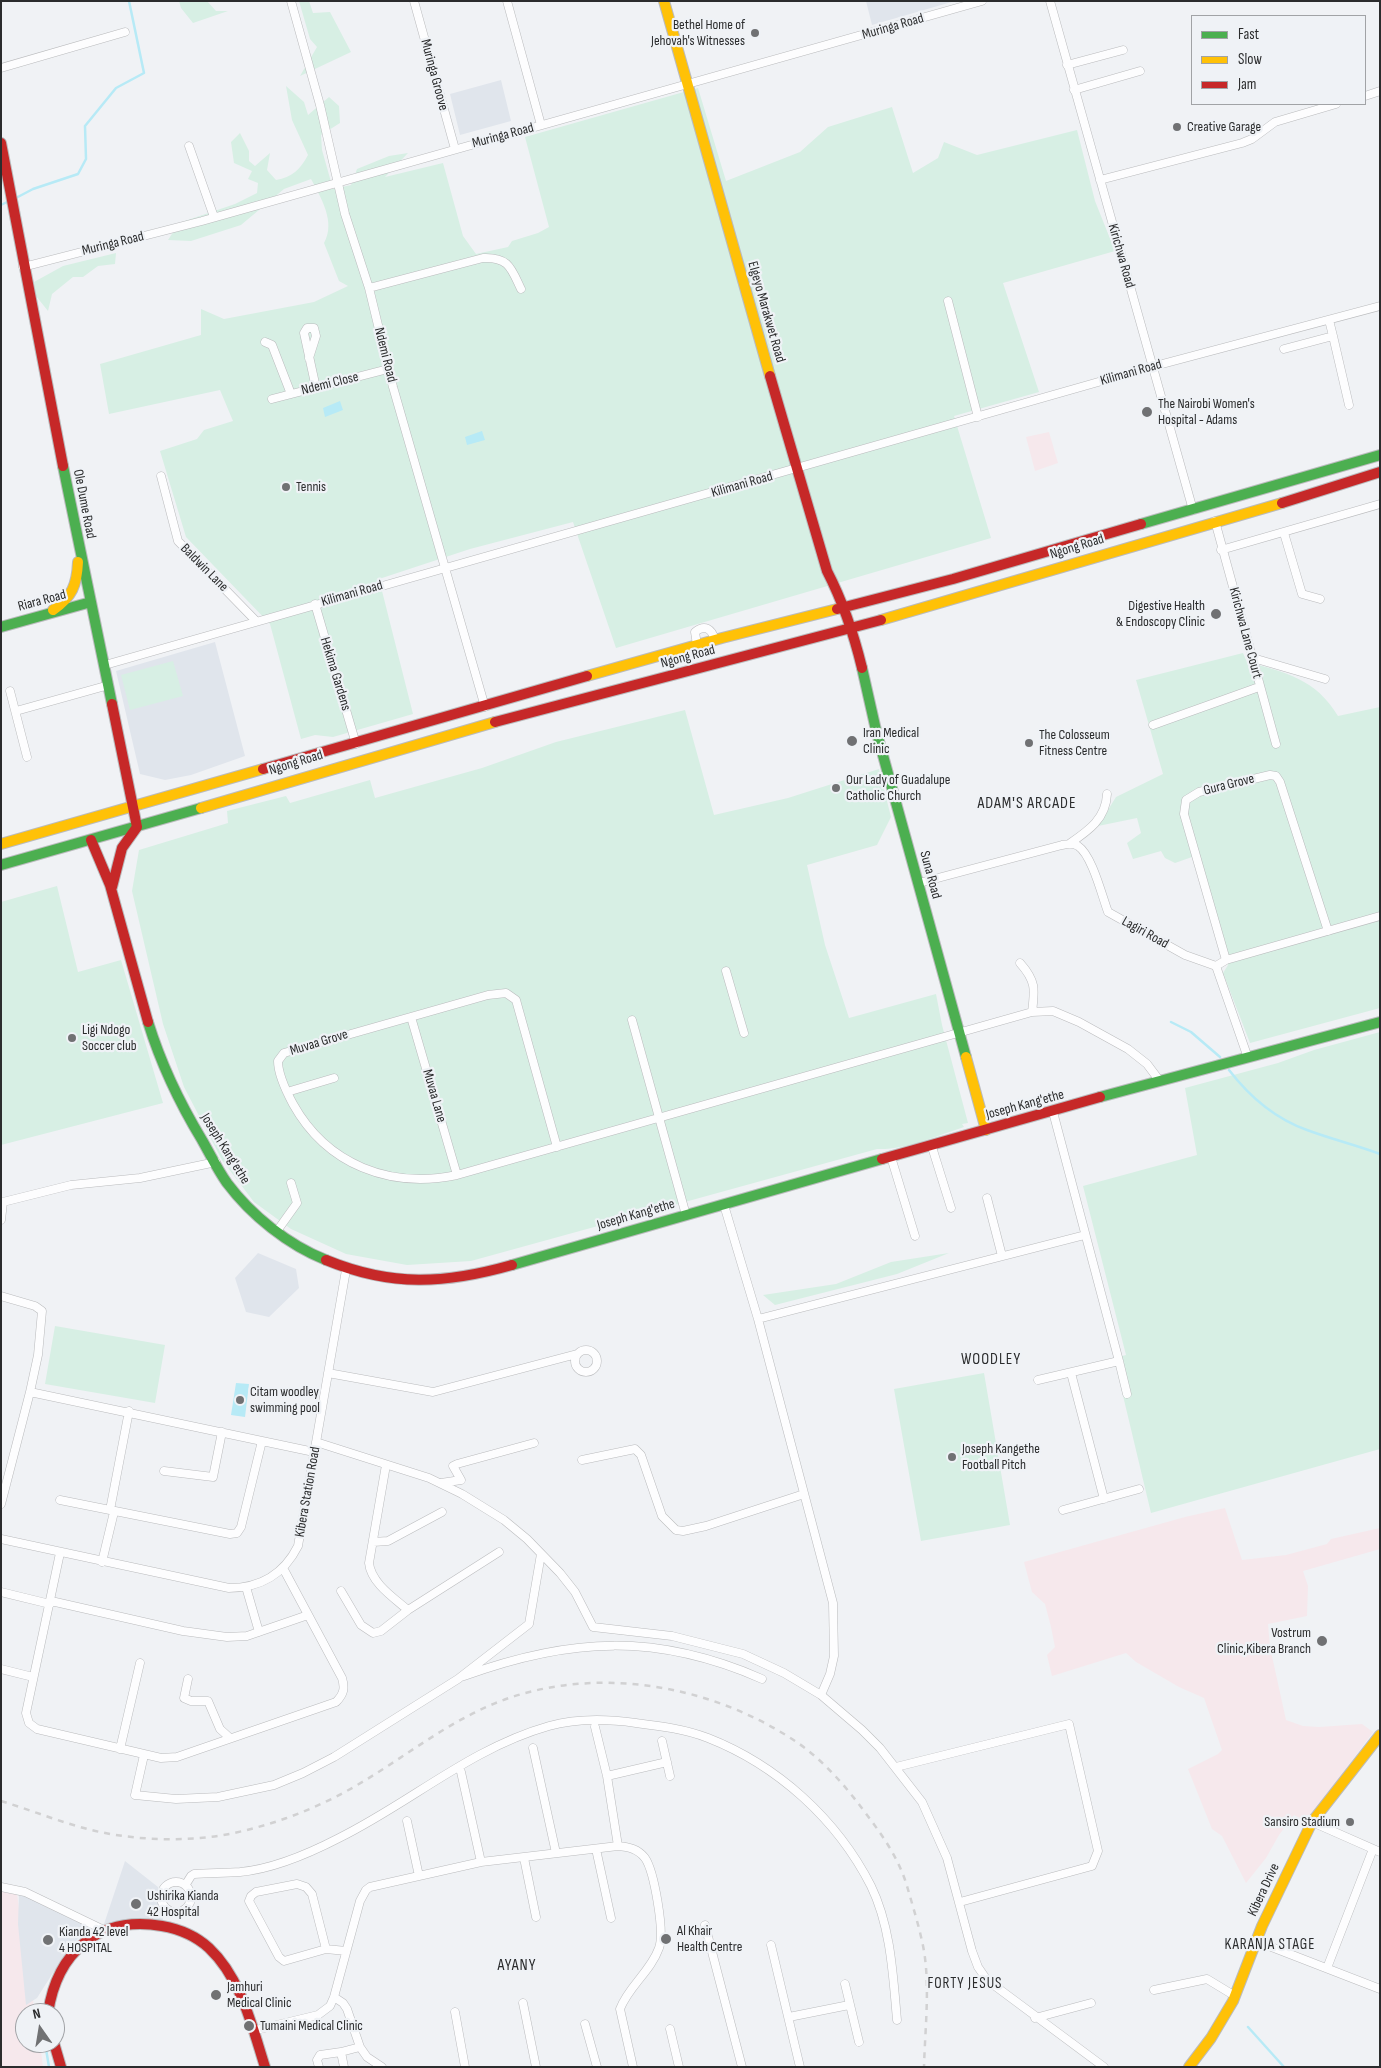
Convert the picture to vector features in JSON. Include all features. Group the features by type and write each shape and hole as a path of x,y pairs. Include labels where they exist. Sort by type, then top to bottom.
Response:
{"street":[{"name":"Ndemi Road","path":"291,1 320,105 345,214 369,288 388,369 485,707"},
{"name":"Muringa Groove","path":"414,1 455,149"},
{"path":"507,1 542,125"},
{"name":"Elgeyo Marakwet Road","path":"664,1 796,470 827,572 851,627"},
{"name":"Muringa Road","path":"23,267 120,244 982,1"},
{"name":"Kirichwa Road","path":"1050,1 1193,510"},
{"path":"1,68 125,32"},
{"path":"1068,65 1123,50"},
{"path":"1074,90 1140,71"},
{"path":"1366,96 1380,91"},
{"path":"1100,180 1242,143 1252,139 1275,122 1333,105"},
{"name":"Ole Dume Road","path":"1,143 23,267 79,549 105,665 131,805 137,827"},
{"path":"189,146 214,217"},
{"path":"369,288 483,258 494,258 503,260 510,266 521,289"},
{"path":"948,301 978,417"},
{"name":"Kilimani Road","path":"105,665 446,567 796,470 1152,367 1380,306"},
{"path":"1329,320 1349,405"},
{"path":"1284,349 1333,336"},
{"path":"265,342 272,345 291,394"},
{"path":"309,358 316,388"},
{"name":"Ndemi Close","path":"272,399 388,369"},
{"name":"Ngong Road","path":"1,844 131,805 356,744 697,645 844,608 1193,510 1380,455"},
{"name":"Ngong Road","path":"1,865 137,827 430,739 930,606 1380,472"},
{"name":"Baldwin Lane","path":"161,476 178,541 256,621"},
{"path":"1221,550 1380,504"},
{"name":"Kirichwa Lane Court","path":"1215,521 1221,550 1276,744"},
{"path":"1284,533 1302,594 1320,599"},
{"path":"46,614 64,602 76,587 79,549"},
{"name":"Riara Road","path":"1,626 91,602"},
{"name":"Hekima Gardens","path":"315,604 356,744"},
{"path":"697,645 695,632 702,627 706,627 713,632 715,640"},
{"name":"Suna Road","path":"851,627 918,883 986,1130"},
{"path":"1253,658 1324,679"},
{"path":"16,711 109,685"},
{"path":"1153,725 1259,687"},
{"path":"10,691 27,757"},
{"name":"Gura Grove","path":"1226,960 1184,814 1186,800 1199,792 1270,775 1276,776 1280,782 1328,931"},
{"path":"918,883 1068,844 1094,825 1103,815 1107,794"},
{"path":"112,888 122,848 137,827"},
{"name":"Joseph Kang'ethe","path":"91,840 102,861 112,888 122,934 156,1047 177,1096 228,1184 244,1203 277,1231 310,1252 346,1270 402,1280 433,1281 497,1269 1159,1080 1380,1022"},
{"name":"Lagiri Road","path":"1068,844 1078,846 1085,854 1108,912 1185,954 1216,966"},
{"path":"1248,1058 1216,966 1226,960 1380,916"},
{"path":"1020,963 1030,974 1035,987 1032,1012"},
{"path":"726,971 744,1033"},
{"name":"Muvaa Grove","path":"498,993 506,993 514,998 557,1147 457,1175 409,1179 384,1175 362,1167 340,1156 310,1130 287,1092 278,1066 281,1055 411,1017 498,993"},
{"path":"557,1147 959,1031 1032,1012 1054,1011 1079,1022 1128,1049 1147,1064 1159,1080"},
{"name":"Muvaa Lane","path":"411,1017 457,1175"},
{"path":"632,1020 686,1215"},
{"path":"287,1092 334,1078"},
{"path":"1052,1112 1127,1394"},
{"path":"932,1146 951,1208"},
{"path":"891,1157 915,1236"},
{"path":"1,1220 2,1200 71,1185 140,1178 216,1162"},
{"path":"277,1231 297,1203 291,1183"},
{"path":"987,1198 1002,1256"},
{"path":"724,1205 758,1319 832,1603 834,1656 830,1674 821,1695"},
{"path":"758,1319 1085,1235"},
{"name":"Kibera Station Road","path":"1,1539 217,1587 246,1587 267,1580 283,1568 298,1546 346,1270"},
{"path":"1,1296 35,1306 42,1311 38,1355 1,1504"},
{"path":"328,1373 433,1392 577,1354"},
{"path":"1038,1380 1119,1361"},
{"path":"1071,1373 1104,1499"},
{"path":"30,1392 129,1411 314,1452"},
{"path":"102,1562 129,1411"},
{"path":"164,1471 212,1477 222,1432"},
{"path":"60,1500 230,1534 236,1532 241,1527 262,1441"},
{"path":"316,1442 441,1483 504,1520 541,1554 575,1592 593,1627 672,1636 743,1654 784,1673 821,1695 862,1730 896,1768 922,1802 947,1858 978,1967 987,1980 1035,2018 1104,2067"},
{"path":"441,1483 461,1480 453,1466 457,1464 534,1443"},
{"path":"582,1460 635,1449 641,1455 662,1516 669,1525 683,1531 706,1526 804,1494"},
{"path":"386,1465 369,1563 372,1575 408,1610"},
{"path":"1064,1510 1139,1489"},
{"path":"373,1542 388,1541 442,1512"},
{"path":"60,1552 51,1602 26,1713 28,1723 32,1727 161,1758 177,1758 336,1702 340,1698 344,1691 342,1678 283,1568"},
{"path":"341,1591 361,1625 369,1632 381,1631 408,1610 499,1552"},
{"path":"144,1755 135,1795 195,1799 245,1792 274,1785 334,1757 458,1679 529,1624 541,1554"},
{"path":"246,1587 259,1632"},
{"path":"1,1592 183,1631 227,1637 247,1636 308,1615"},
{"path":"458,1679 542,1652 604,1645 655,1648 686,1654 729,1666 762,1679"},
{"path":"120,1749 140,1662"},
{"path":"1,1669 33,1677"},
{"path":"188,1679 184,1698 191,1701 208,1701 220,1729 230,1738"},
{"path":"186,1884 194,1874 257,1869 330,1843 361,1827 476,1756 550,1726 589,1719 660,1726 707,1737 761,1764 806,1799 835,1832 852,1854 871,1886 880,1908 887,1939 897,2020"},
{"path":"896,1768 1068,1724 1094,1826 1098,1851 1096,1860 1092,1866 960,1902"},
{"path":"595,1727 607,1776 618,1846"},
{"name":"Kibera Drive","path":"1189,2067 1211,2038 1235,1996 1256,1941 1312,1822 1380,1734"},
{"path":"662,1741 670,1776"},
{"path":"533,1748 556,1853"},
{"path":"607,1776 667,1762"},
{"path":"461,1772 481,1862"},
{"path":"407,1820 419,1876"},
{"path":"1312,1822 1376,1850 1327,1968"},
{"path":"252,2031 318,2015 330,2006 360,1901 366,1890 481,1862 618,1846 636,1850 648,1863 662,1931 660,1947 654,1960 620,2009 633,2067"},
{"path":"596,1848 611,1918"},
{"path":"524,1858 536,1917"},
{"path":"179,1881 186,1884 191,1891 192,1899 189,1906 182,1911 174,1912 167,1909 162,1902 161,1894 164,1887 171,1882 179,1881"},
{"path":"326,1949 312,1894 306,1887 297,1884 256,1892 251,1896 250,1904 255,1916 282,1960 296,1959 326,1949 346,1951"},
{"path":"1,1887 25,1892 104,1930"},
{"path":"170,1926 174,1912"},
{"path":"51,2003 56,1983 68,1963 88,1939 104,1930 134,1925 170,1926 194,1935 217,1955 238,1991 265,2067"},
{"path":"705,1925 742,2067"},
{"path":"1256,1941 1380,1989"},
{"path":"771,1945 800,2067"},
{"path":"1154,1990 1207,1979 1235,1996"},
{"path":"845,1984 859,2042"},
{"path":"334,1997 343,2003 347,2009 360,2047 368,2057 382,2067"},
{"path":"523,2002 536,2067"},
{"path":"1035,2018 1091,2003"},
{"path":"789,2017 849,2005"},
{"path":"454,2012 465,2067"},
{"path":"585,2024 597,2067"},
{"path":"670,2029 679,2067"},
{"path":"318,2067 317,2060 320,2055 360,2047"},
{"path":"341,2052 344,2067"},
{"path":"57,2053 61,2067"}],"shaded area":[{"path":"866,1 955,1 872,25"},
{"path":"501,80 511,121 460,135 450,94"},
{"path":"1049,432 1058,463 1035,471 1026,437"},
{"path":"215,642 245,756 191,775 165,780 140,774 116,671"},
{"path":"258,1253 296,1269 299,1288 269,1317 246,1312 235,1278"},
{"path":"1225,1508 1242,1560 1286,1555 1327,1544 1331,1539 1380,1528 1380,1549 1303,1571 1308,1586 1307,1616 1268,1624 1270,1647 1286,1720 1303,1726 1319,1727 1362,1724 1373,1732 1307,1822 1294,1815 1279,1835 1266,1858 1246,1883 1222,1836 1212,1829 1188,1769 1218,1754 1222,1750 1204,1698 1179,1687 1136,1662 1126,1653 1052,1676 1047,1655 1055,1647 1051,1627 1045,1604 1032,1592 1024,1562 1185,1517"},
{"name":"Ushirika Kianda 42 Hospital","path":"125,1861 158,1887 163,1920 104,1924"},
{"path":"1,1890 17,1894 33,2003 15,2003 15,2053 41,2053 43,2067 1,2067"},
{"name":"Kianda 42 level 4 HOSPITAL","path":"19,1893 89,1926 65,1954 37,1998 29,2003 26,2003 18,1924"}],"green space":[{"path":"179,1 207,1 216,11 228,11 193,23 181,8"},
{"path":"299,1 309,1 313,13 330,12 351,52 300,76 317,47 310,39"},
{"path":"286,86 304,102 308,115 329,97 339,106 340,123 321,135 322,150 333,189 351,185 357,169 389,156 408,153 385,177 443,163 463,236 476,254 508,247 512,241 538,233 549,227 525,137 698,88 726,181 800,152 828,127 892,107 913,173 938,158 944,142 977,155 1077,130 1095,201 1115,251 1003,283 1039,392 954,416 991,538 616,648 573,522 470,549 379,579 413,714 333,737 315,735 301,739 270,624 186,537 160,451 197,439 204,430 233,421 220,390 109,414 100,364 201,335 201,309 224,319 314,302 348,286 339,281 324,243 327,235 328,219 323,202 311,179 284,189 241,225 191,241 168,240 179,223 235,204 257,193 258,183 248,179 252,171 234,163 231,142 240,133 249,151 249,161 255,166 270,153 267,170 276,180 291,175 302,165 308,155 292,120"},
{"path":"116,253 115,264 98,266 83,277 73,277 52,294 48,311 36,296 34,282 63,266"},
{"path":"1243,653 1247,662 1274,669 1310,685 1320,693 1338,716 1380,707 1380,1008 1250,1043 1223,973 1228,965 1192,857 1175,863 1165,858 1161,851 1133,859 1127,843 1141,833 1137,818 1098,826 1116,797 1163,774 1136,680"},
{"path":"173,661 183,696 130,710 121,675"},
{"path":"685,710 714,815 788,798 879,769 891,817 877,845 807,865 825,945 849,1018 936,994 942,1025 968,1123 962,1124 964,1127 910,1145 877,1149 471,1261 407,1265 346,1254 291,1229 254,1202 222,1160 184,1087 163,1024 132,891 139,850 228,823 227,811 286,796 290,803 370,780 375,798 482,768 556,742"},
{"name":"Ligi Ndogo Soccer club","path":"57,886 78,972 121,960 163,1103 1,1145 1,902"},
{"path":"1380,1032 1380,1449 1151,1513 1114,1358 1126,1355 1083,1186 1197,1155 1185,1088 1278,1063 1314,1050"},
{"path":"949,1253 897,1274 775,1305 763,1295 836,1284 891,1262"},
{"path":"55,1326 165,1345 155,1403 45,1384"},
{"name":"Joseph Kangethe Football Pitch","path":"984,1373 1010,1525 921,1541 894,1389"}],"water":[{"path":"340,401 343,410 325,417 323,408"},
{"path":"482,431 485,440 467,445 465,437"},
{"name":"Citam woodley swimming pool","path":"236,1383 249,1384 245,1417 231,1415"}],"waterway":[{"path":"14,199 33,189 78,174 86,159 85,126 116,88 144,73 129,1"},
{"path":"1,205 9,201"},
{"path":"1171,1022 1191,1032 1220,1057"},
{"path":"1229,1070 1254,1098 1285,1120 1307,1130 1380,1154"},
{"path":"1248,2027 1284,2067"},
{"path":"47,2053 49,2067"}],"railway":[{"path":"1,1801 75,1826 116,1835 150,1839 218,1836 268,1824 317,1806 349,1790 454,1724 512,1697 547,1688 583,1683 620,1683 656,1687 692,1695 727,1706 760,1721 802,1746 821,1761 846,1788 888,1845 899,1865 907,1886 924,1951 927,1994 924,2067"}],"traffic: fast":[{"path":"1141,524 1380,455"},
{"path":"63,466 112,704"},
{"path":"1,627 91,602"},
{"path":"862,668 876,730 966,1057"},
{"path":"1,865 201,808"},
{"path":"148,1022 178,1097 227,1183 247,1206 271,1228 298,1246 326,1260"},
{"path":"1100,1097 1380,1022"},
{"path":"512,1265 882,1159"}],"traffic: slow":[{"path":"664,1 770,376"},
{"path":"881,620 1282,503"},
{"path":"53,610 65,600 72,590 75,584 78,562"},
{"path":"587,676 722,638 837,609"},
{"path":"201,808 495,722"},
{"path":"1,844 263,769"},
{"path":"966,1057 986,1130"},
{"path":"1189,2067 1211,2038 1233,2001 1262,1926 1312,1822 1380,1735"}],"traffic: jam":[{"path":"1,143 63,466"},
{"path":"770,376 827,571 848,619 862,668"},
{"path":"1282,503 1380,472"},
{"path":"837,609 953,579 1141,524"},
{"path":"495,722 881,620"},
{"path":"263,769 587,676"},
{"path":"112,704 137,827 122,848 112,887"},
{"path":"91,840 110,885 148,1022"},
{"path":"882,1159 1100,1097"},
{"path":"326,1260 373,1275 419,1280 464,1276 512,1265"},
{"path":"50,2003 61,1972 71,1956 85,1942 119,1926 139,1924 168,1927 199,1940 220,1960 229,1973 244,2003 265,2067"},
{"path":"57,2053 61,2067"}],"place":[{"name":"Bethel Home of Jehovah's Witnesses","path":"755,33"},
{"name":"Creative Garage","path":"1177,127"},
{"name":"The Nairobi Women's Hospital - Adams","path":"1147,412"},
{"name":"Tennis","path":"286,487"},
{"name":"Digestive Health & Endoscopy Clinic","path":"1216,614"},
{"name":"Iran Medical Clinic","path":"852,741"},
{"name":"The Colosseum Fitness Centre","path":"1029,743"},
{"name":"Our Lady of Guadalupe Catholic Church","path":"836,788"},
{"name":"Ligi Ndogo Soccer club","path":"72,1038"},
{"name":"Citam woodley swimming pool","path":"240,1400"},
{"name":"Joseph Kangethe Football Pitch","path":"952,1457"},
{"name":"Vostrum Clinic,Kibera Branch","path":"1322,1641"},
{"name":"Sansiro Stadium","path":"1350,1822"},
{"name":"Ushirika Kianda 42 Hospital","path":"136,1904"},
{"name":"Al Khair Health Centre","path":"666,1939"},
{"name":"Kianda 42 level 4 HOSPITAL","path":"48,1940"},
{"name":"Jamhuri Medical Clinic","path":"216,1995"},
{"name":"Tumaini Medical Clinic","path":"249,2026"}],"district":[{"name":"ADAM'S ARCADE","path":"1027,804"},
{"name":"WOODLEY","path":"991,1360"},
{"name":"KARANJA STAGE","path":"1270,1945"},
{"name":"AYANY","path":"517,1966"},
{"name":"FORTY JESUS","path":"965,1984"}]}
